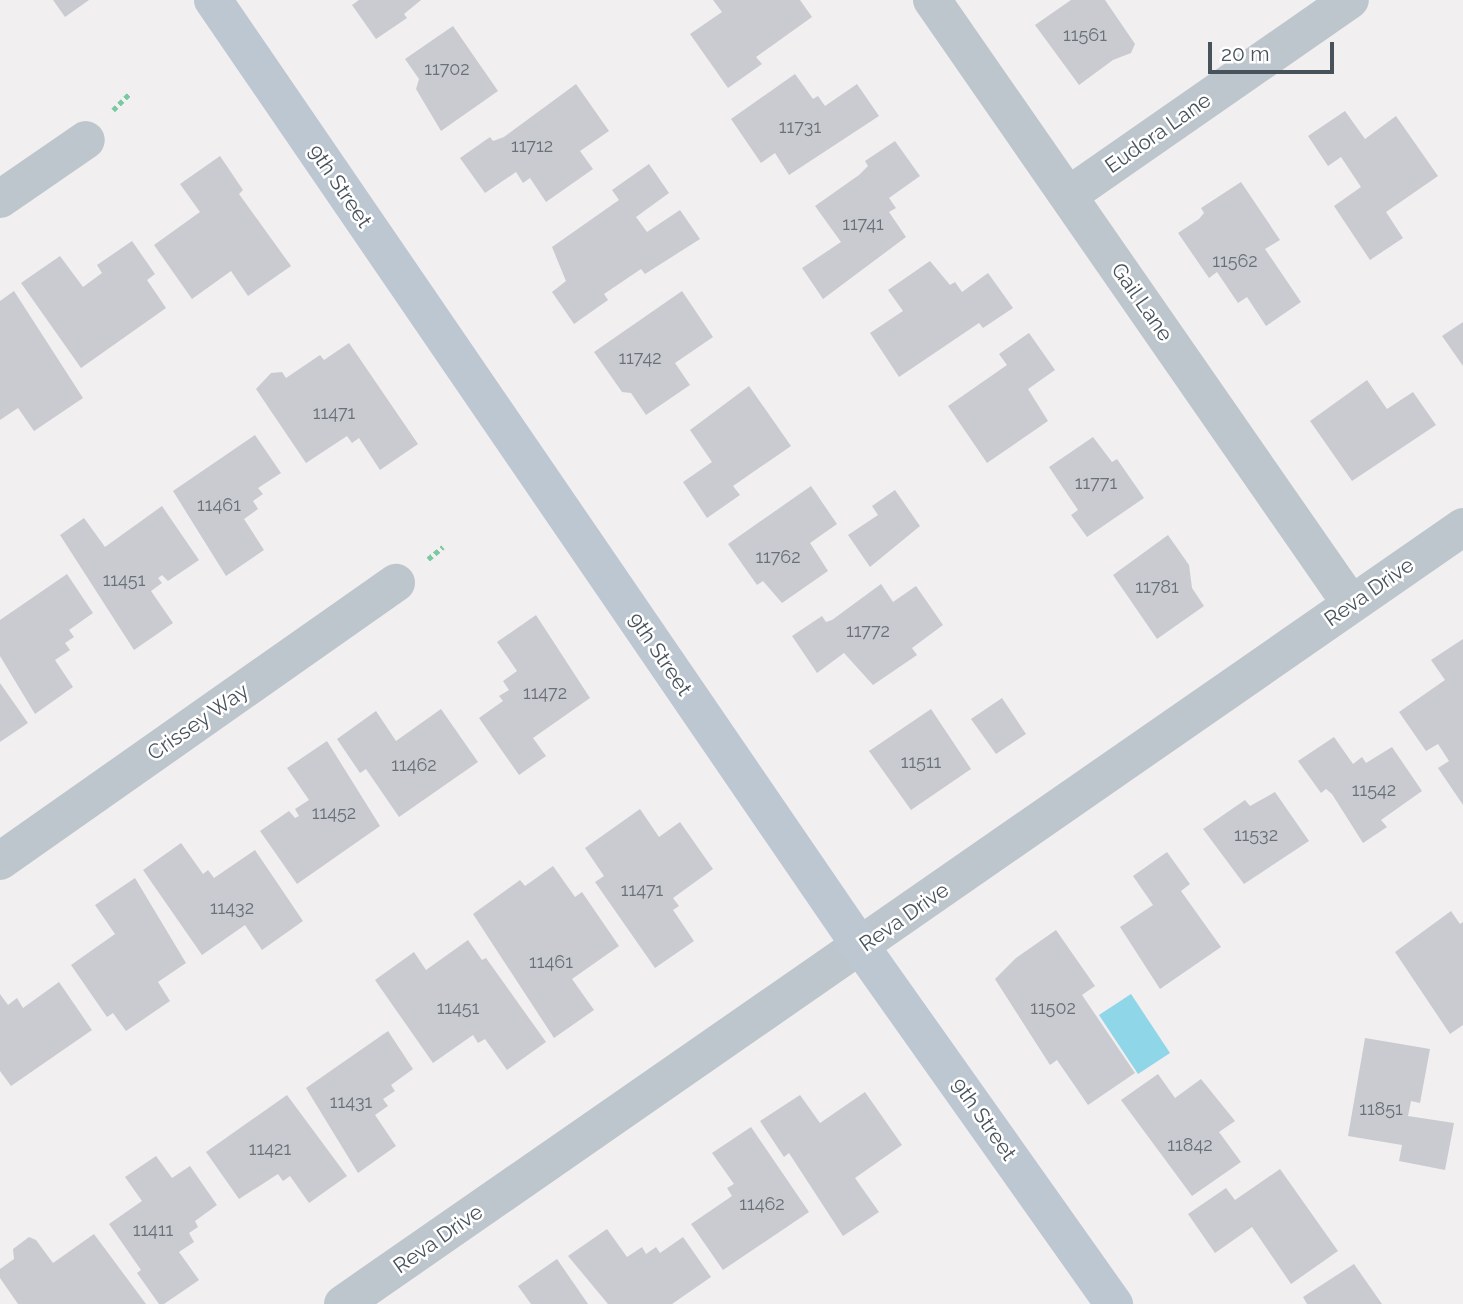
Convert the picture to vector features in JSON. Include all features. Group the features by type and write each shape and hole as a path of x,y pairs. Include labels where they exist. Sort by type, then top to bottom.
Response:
{"street":[{"name":"9th Street","path":"213,0 861,947 1114,1304"},
{"name":"Gail Lane","path":"932,0 1351,604"},
{"name":"Eudora Lane","path":"1069,195 1350,0"},
{"path":"0,199 86,140"},
{"name":"Reva Drive","path":"344,1304 1463,527"},
{"name":"Crissey Way","path":"0,861 396,583"}],"water":[{"path":"1131,994 1170,1053 1138,1074 1099,1015"}],"building":[{"path":"53,0 89,0 65,17"},
{"path":"359,0 421,0 404,14 407,18 376,39 352,5"},
{"path":"713,0 800,0 812,17 756,57 762,64 728,88 690,34 722,12"},
{"path":"1071,0 1105,0 1135,44 1131,53 1113,60 1079,85 1035,25"},
{"path":"453,26 498,91 441,131 416,89 419,79 405,59"},
{"path":"795,74 813,99 818,96 825,106 857,84 879,116 789,175 775,153 761,163 731,119"},
{"path":"576,84 609,131 580,151 593,169 546,202 530,178 523,183 516,172 485,193 460,158 490,137 493,141 504,137"},
{"path":"1345,111 1365,139 1396,116 1438,176 1386,212 1403,238 1370,260 1334,206 1361,187 1341,157 1328,166 1308,136"},
{"path":"895,141 920,176 889,198 896,208 889,212 906,237 823,299 802,268 841,242 815,206 859,175 868,166 865,161"},
{"path":"220,156 243,190 239,194 291,266 248,296 231,271 192,299 154,245 200,212 180,184"},
{"path":"649,164 669,193 636,217 647,232 680,210 700,239 645,274 641,269 604,294 608,300 574,324 552,292 566,281 552,247 619,200 612,190"},
{"path":"1241,182 1280,240 1265,249 1301,302 1266,326 1247,297 1238,303 1217,272 1209,278 1178,233 1199,219 1204,213 1201,208"},
{"path":"132,241 155,274 147,280 166,308 81,368 21,283 60,256 83,287 102,273 97,265"},
{"path":"930,261 950,285 955,282 962,292 988,273 1013,308 983,328 979,323 899,377 870,333 903,311 888,290"},
{"path":"14,291 83,398 34,431 18,408 0,420 0,301"},
{"path":"682,291 713,337 675,363 690,385 646,415 631,393 622,392 594,352"},
{"path":"1463,322 1463,366 1442,336"},
{"path":"1029,333 1055,370 1028,389 1048,421 987,463 948,406 1007,365 999,354"},
{"path":"349,343 418,444 380,470 359,438 352,443 347,436 306,463 256,389 271,373 282,372 286,378 320,355 324,360"},
{"path":"1367,380 1387,409 1413,392 1436,425 1352,481 1310,421"},
{"path":"749,386 791,446 733,486 740,495 707,518 683,482 712,462 690,430"},
{"path":"255,435 281,473 258,488 263,494 253,501 258,509 244,519 264,550 226,576 173,491"},
{"path":"1093,437 1112,462 1117,459 1144,498 1087,537 1071,515 1078,510 1049,467"},
{"path":"811,486 837,524 810,543 828,571 782,603 763,581 757,585 728,544"},
{"path":"895,490 920,526 870,567 848,535 878,515 872,506"},
{"path":"162,506 199,560 168,581 162,575 158,578 162,583 151,591 173,623 134,650 60,535 84,518 105,547"},
{"path":"1168,535 1189,565 1192,588 1204,606 1157,639 1113,575"},
{"path":"67,574 93,613 69,630 74,637 65,643 70,650 55,660 73,687 35,714 0,656 0,620"},
{"path":"881,584 893,602 916,586 943,625 912,648 917,655 873,685 844,653 817,673 792,636 822,616 826,622 832,620"},
{"path":"536,615 590,698 533,738 546,756 519,775 479,718 503,701 499,696 509,690 503,681 517,671 497,642"},
{"path":"1463,639 1463,805 1438,768 1449,761 1438,744 1426,751 1399,712 1445,680 1431,660"},
{"path":"0,683 28,723 0,742"},
{"path":"1002,698 1026,734 996,754 971,719"},
{"path":"441,709 478,762 399,817 366,769 360,773 337,739 376,711 396,741"},
{"path":"931,709 971,769 911,810 869,751"},
{"path":"1334,737 1353,764 1362,757 1366,763 1392,747 1422,791 1381,820 1387,827 1363,843 1332,794 1326,789 1321,793 1298,761"},
{"path":"327,741 380,826 297,884 260,831 289,811 295,818 299,816 295,809 309,800 287,768"},
{"path":"1275,792 1309,841 1244,884 1203,829 1245,800 1250,806"},
{"path":"640,809 659,837 680,822 713,869 673,898 679,906 673,910 694,941 655,968 595,882 604,876 585,848"},
{"path":"181,843 203,874 208,870 214,878 255,850 303,921 262,950 245,925 202,955 143,870"},
{"path":"1167,852 1190,884 1181,891 1221,947 1160,989 1120,927 1153,905 1133,876"},
{"path":"553,866 575,897 582,892 619,946 572,979 594,1010 554,1038 473,914 520,880 525,886"},
{"path":"135,878 186,963 158,982 170,1001 126,1031 113,1013 107,1017 71,965 115,934 95,905"},
{"path":"1451,911 1460,924 1463,922 1463,1025 1450,1034 1395,952"},
{"path":"1056,930 1095,986 1082,995 1135,1073 1088,1105 1057,1060 1050,1065 995,979 1016,958"},
{"path":"468,940 482,960 486,958 546,1042 507,1070 485,1039 478,1043 473,1035 433,1063 375,980 414,952 426,970"},
{"path":"59,982 92,1030 11,1086 0,1071 0,994 8,1005 17,998 23,1008"},
{"path":"388,1031 413,1069 391,1085 395,1091 383,1099 388,1106 375,1115 396,1146 358,1173 306,1088"},
{"path":"1365,1038 1430,1049 1420,1103 1411,1101 1408,1116 1454,1123 1445,1170 1399,1161 1402,1145 1348,1136"},
{"path":"1158,1074 1175,1098 1201,1079 1235,1121 1219,1132 1241,1162 1192,1196 1121,1100"},
{"path":"865,1092 902,1145 855,1178 879,1212 843,1236 789,1153 784,1157 760,1121 800,1095 820,1123"},
{"path":"287,1095 347,1176 309,1203 290,1176 283,1181 278,1174 239,1199 206,1152"},
{"path":"751,1127 809,1212 723,1270 691,1224 732,1196 727,1188 734,1184 712,1153"},
{"path":"156,1156 172,1178 190,1166 217,1205 195,1221 198,1227 189,1233 194,1242 179,1252 199,1280 164,1304 159,1304 137,1273 141,1270 109,1224 142,1201 125,1177"},
{"path":"1280,1169 1338,1251 1291,1284 1252,1227 1215,1253 1188,1214 1226,1188 1235,1200"},
{"path":"607,1229 627,1257 642,1247 646,1254 656,1247 660,1253 683,1237 711,1277 672,1304 608,1304 568,1256"},
{"path":"94,1234 146,1304 18,1304 0,1278 0,1269 14,1259 13,1249 29,1237 36,1240 53,1263"},
{"path":"557,1259 588,1304 531,1304 518,1286"},
{"path":"1354,1264 1382,1304 1307,1304 1303,1297"}]}
